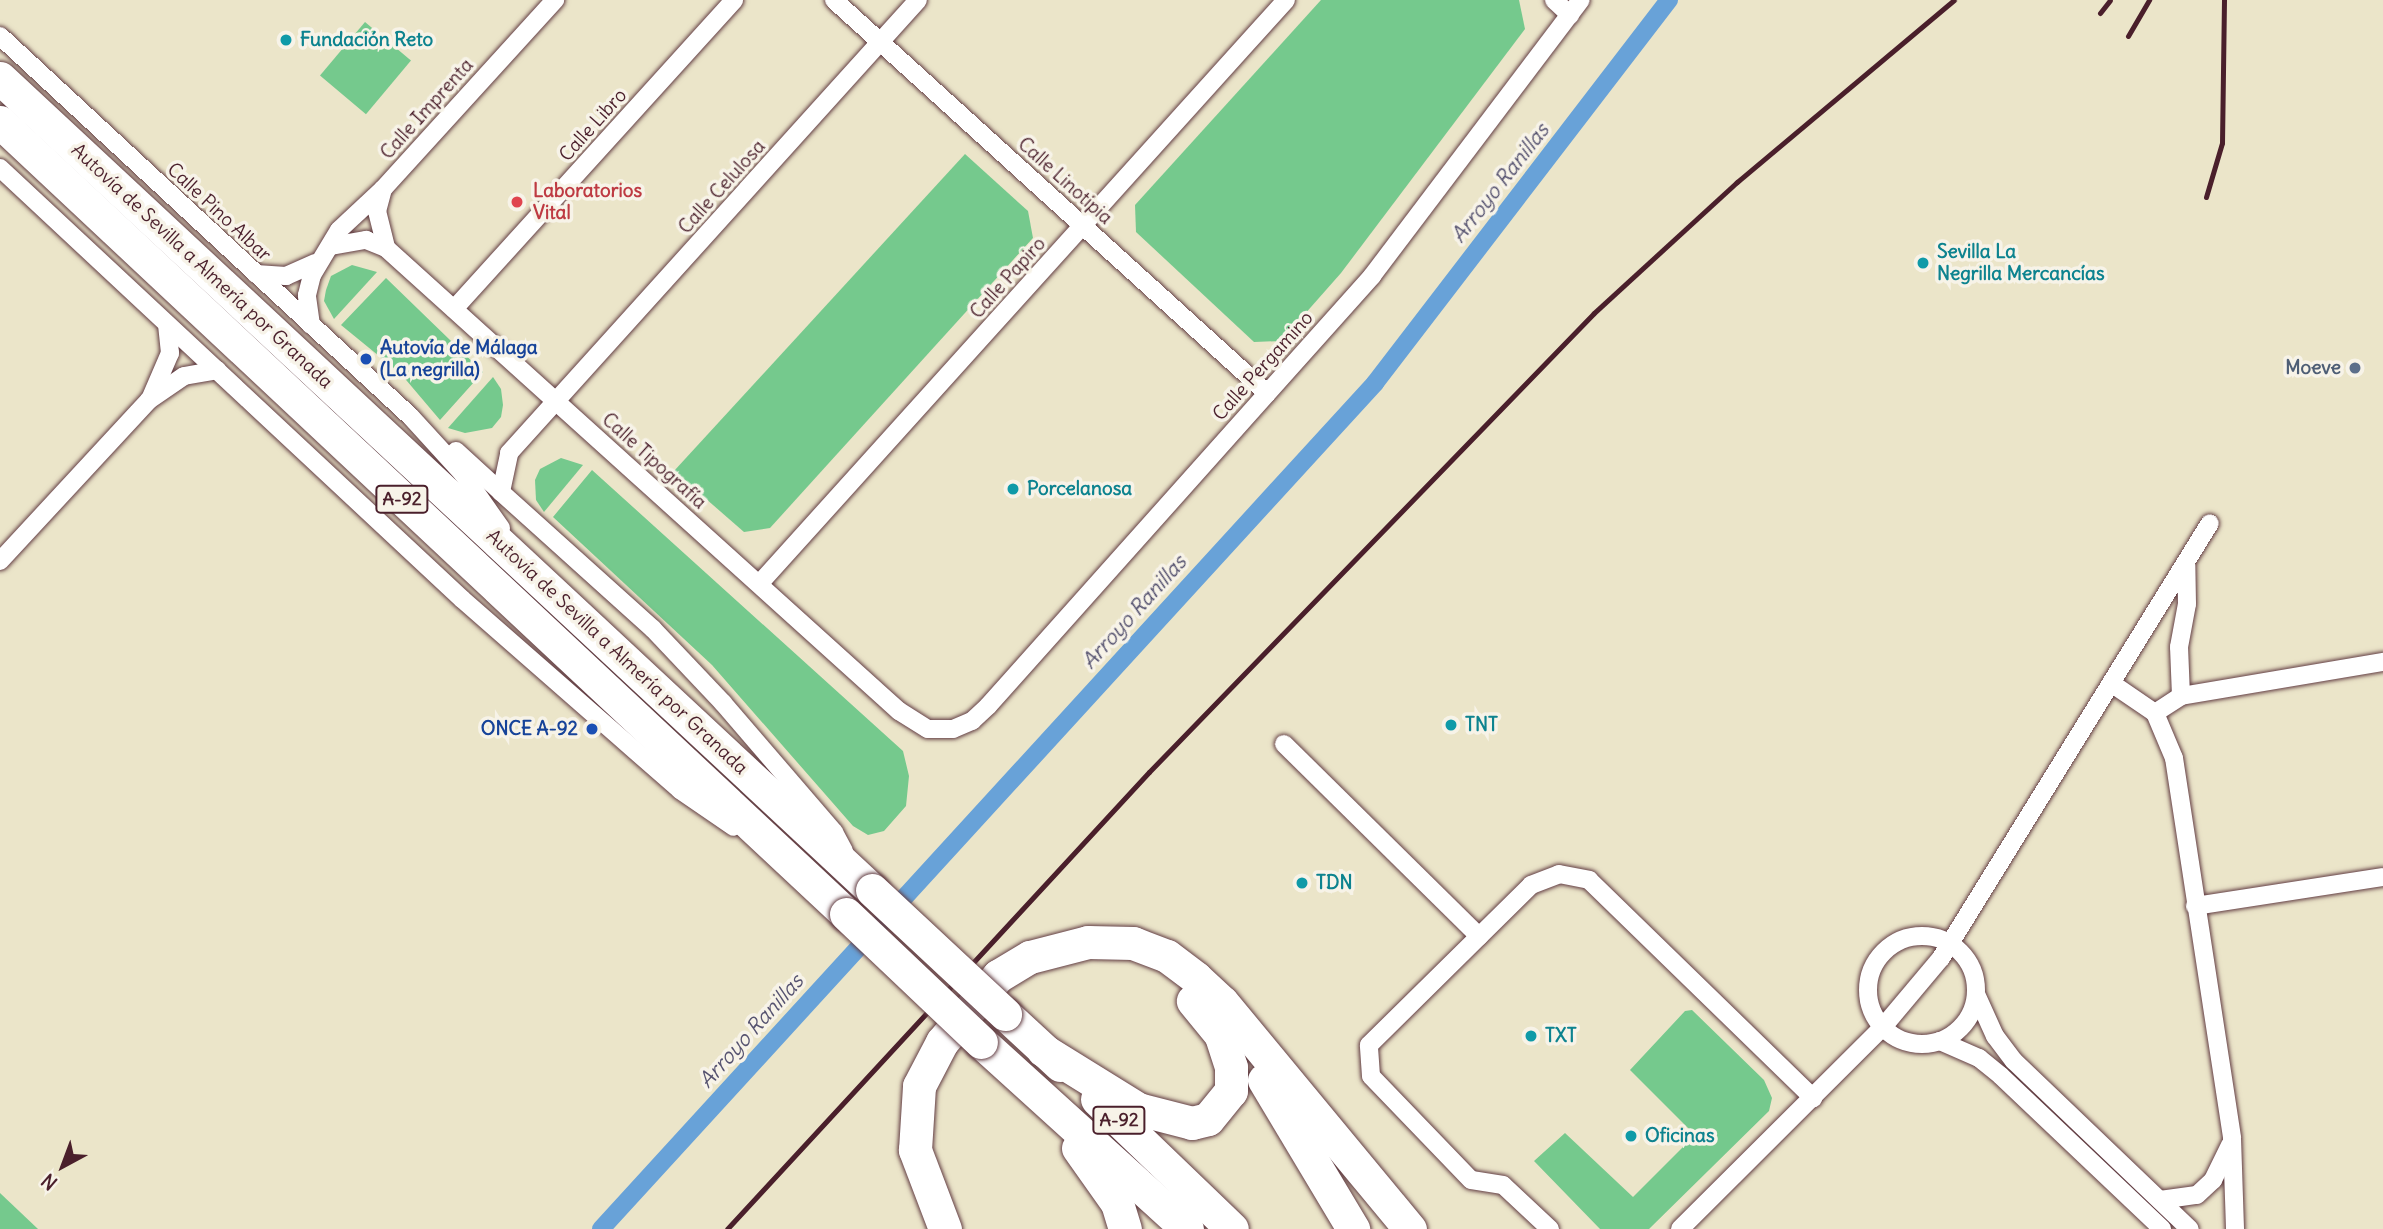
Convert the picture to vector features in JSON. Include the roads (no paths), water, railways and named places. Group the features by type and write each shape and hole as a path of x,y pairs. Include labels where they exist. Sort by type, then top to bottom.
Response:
{"highway":[{"name":"Autovía de Sevilla a Almería por Granada","path":"0,78 1044,1049 1232,1229"},
{"name":"Autovía de Sevilla a Almería por Granada","path":"0,122 981,1042 1187,1229"},
{"path":"1044,1049 1138,1109 1167,1118 1192,1123 1208,1119 1231,1091 1231,1067 1220,1034 1205,1012 1164,975 1088,942"},
{"path":"1088,942 1136,951 1169,968 1211,1006 1238,1038 1353,1229"},
{"path":"945,1229 915,1150 919,1086 942,1042 998,976 1030,957 1088,942 1133,943 1167,956 1223,1002 1410,1229"},
{"path":"1028,1082 1118,1203 1125,1229"},
{"path":"1093,1095 1251,1229"}],"street":[{"name":"Calle Imprenta","path":"256,274 286,276 315,263 331,246 346,222 383,189 555,0"},
{"name":"Calle Libro","path":"454,309 734,0"},
{"name":"Calle Linotipia","path":"834,0 1267,393"},
{"name":"Calle Celulosa","path":"501,492 509,453 918,0"},
{"name":"Calle Papiro","path":"760,583 1286,0"},
{"path":"1554,0 1570,15"},
{"name":"Calle Pergamino","path":"947,730 979,716 1372,276 1581,0"},
{"name":"Calle Pino Albar","path":"0,36 411,418"},
{"path":"0,68 131,160"},
{"path":"0,168 462,599 680,790 804,875"},
{"path":"383,189 377,211 386,248"},
{"path":"331,246 366,240 386,248"},
{"name":"Calle Tipografía","path":"386,248 910,720 928,729 947,730"},
{"path":"311,325 307,295 315,263"},
{"path":"149,400 170,354 167,324"},
{"path":"0,561 149,400 184,376 217,370"},
{"path":"411,418 463,474 533,574"},
{"path":"411,418 501,492 653,629 723,703 834,832 866,884"},
{"path":"1680,1229 1883,1027 1950,943 2210,523"},
{"path":"2181,696 2179,647 2187,604 2186,565"},
{"path":"2155,713 2181,696 2383,662"},
{"path":"2111,682 2155,713 2174,758 2232,1138 2235,1229"},
{"path":"1284,744 1479,936"},
{"path":"1550,1229 1503,1185 1471,1180 1371,1076 1369,1045 1531,885 1559,874 1589,880 1813,1098"},
{"path":"2195,906 2383,877"},
{"path":"2162,1229 1979,1058 1940,1041 1908,1042 1883,1027 1872,1011 1868,990 1882,953 1911,937 1936,937 1950,943 1969,962 1976,993 1995,1036 2014,1061 2189,1229"},
{"path":"1940,1041 1965,1023 1976,993"},
{"path":"2160,1200 2197,1195 2213,1180 2232,1138"}],"waterway":[{"name":"Arroyo Ranillas","path":"601,1229 1375,383 1669,0"}],"railway":[{"path":"727,1229 1149,772 1594,313 1737,182 1954,0"},
{"path":"2100,13 2110,0"},
{"path":"2128,36 2149,0"},
{"path":"2206,197 2222,143 2224,0"}],"place":[{"name":"Fundación Reto","path":"286,40"},
{"name":"Laboratorios Vital","path":"517,202"},
{"name":"Sevilla La Negrilla Mercancías","path":"1923,263"},
{"name":"Autovía de Málaga (La negrilla)","path":"366,359"},
{"name":"Moeve","path":"2355,368"},
{"name":"Porcelanosa","path":"1013,489"},
{"name":"TNT","path":"1451,725"},
{"name":"ONCE A-92","path":"592,729"},
{"name":"TDN","path":"1302,883"},
{"name":"TXT","path":"1531,1036"},
{"name":"Oficinas","path":"1631,1136"}]}
